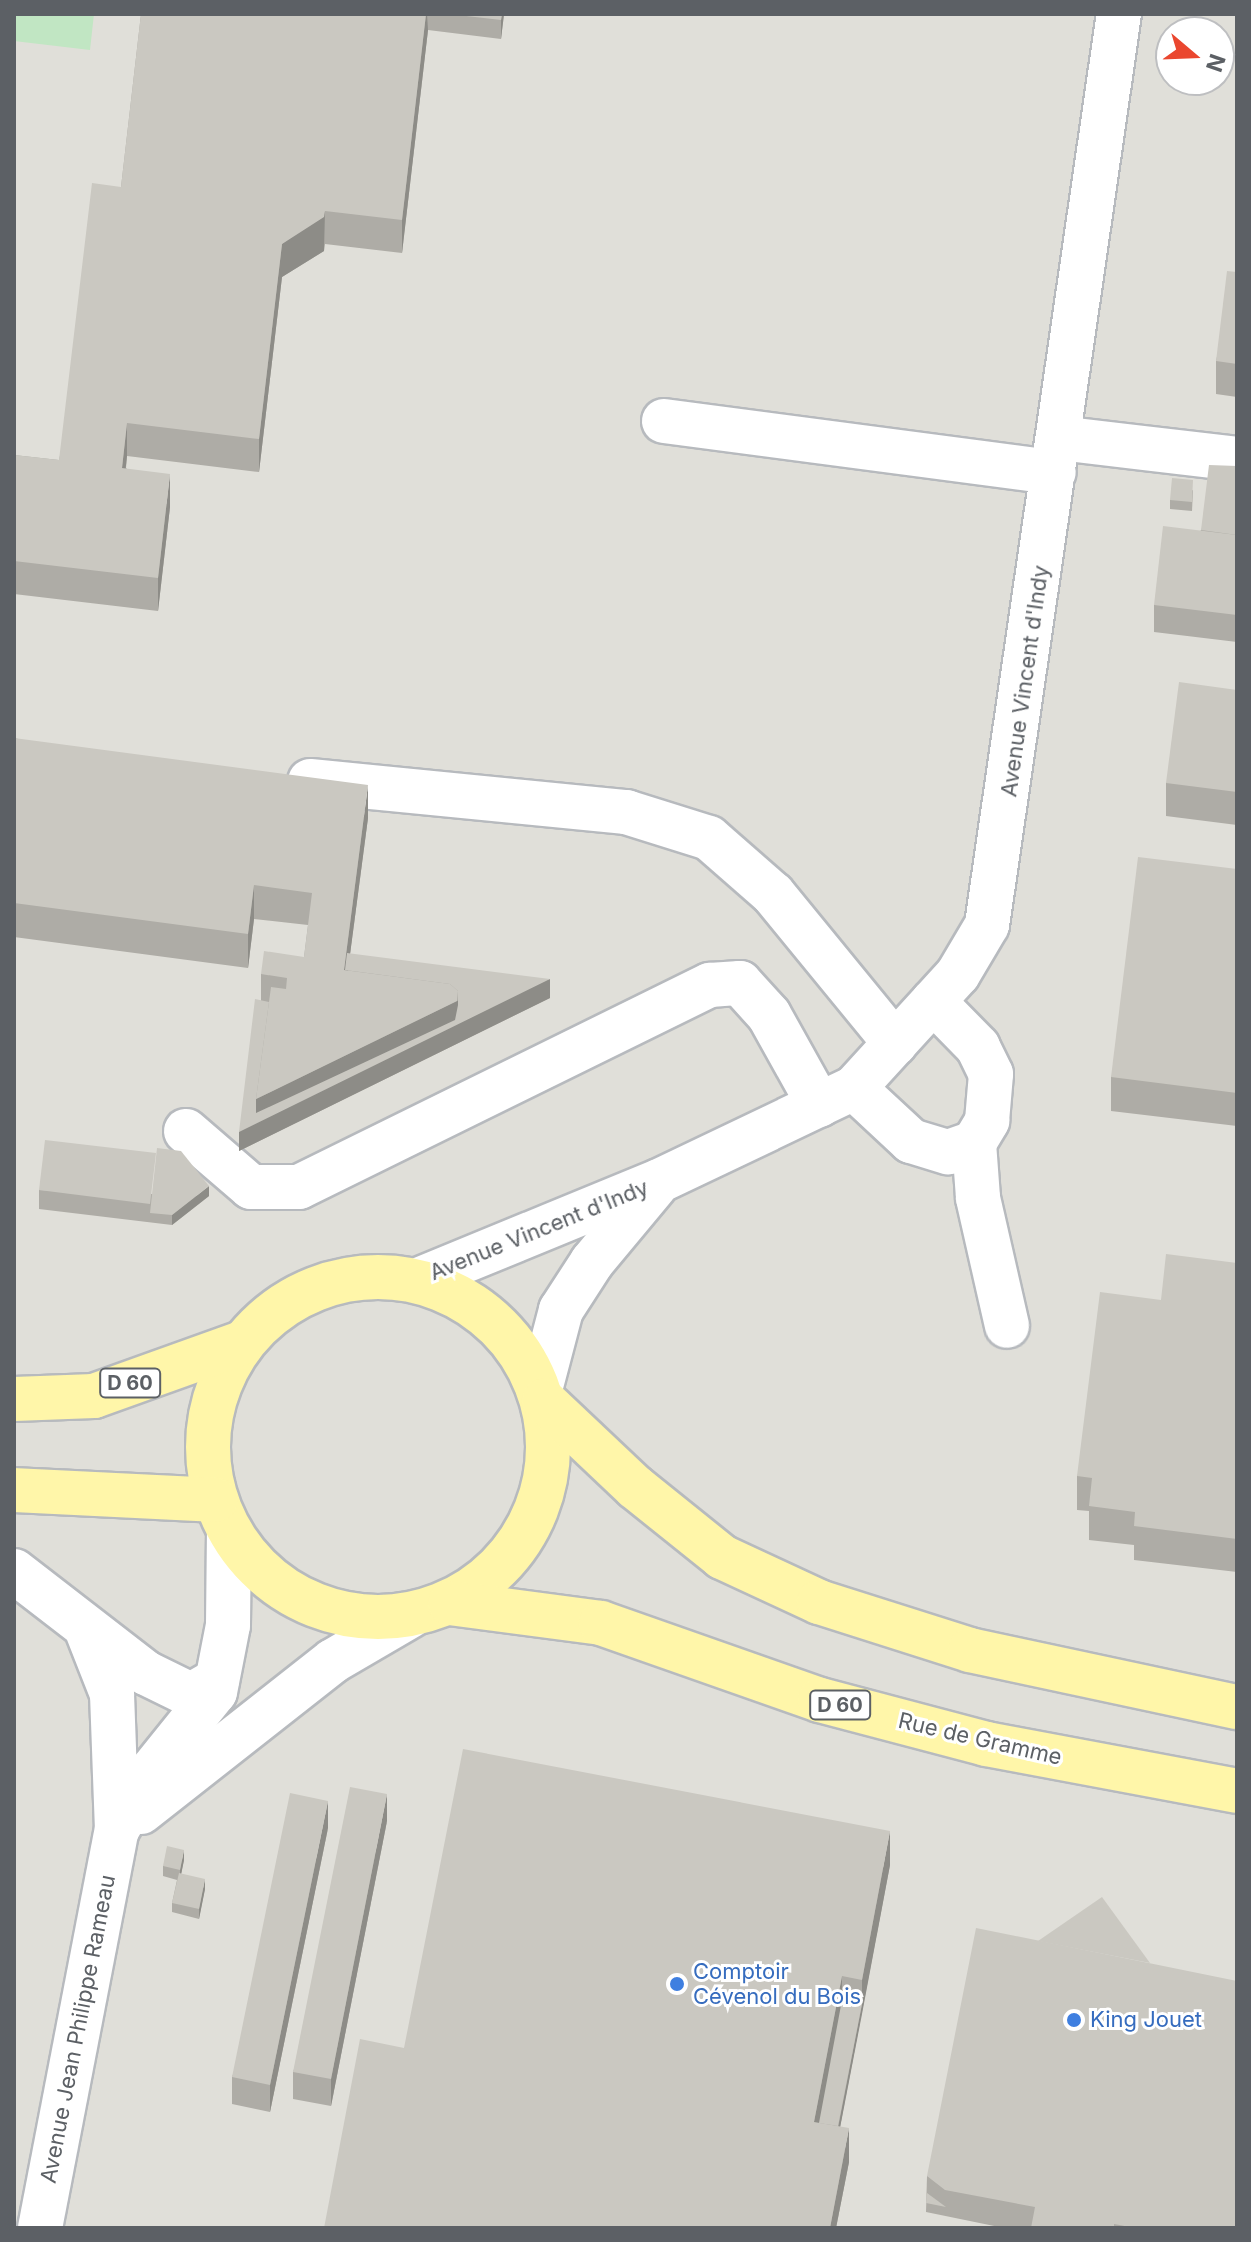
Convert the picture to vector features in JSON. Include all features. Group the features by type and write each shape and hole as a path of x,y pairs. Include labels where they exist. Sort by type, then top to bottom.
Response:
{"main road":[{"path":"14,1490 222,1516 207,1446 216,1391 242,1343 277,1308 321,1285 369,1275 418,1280 458,1294 494,1319 521,1352 542,1396 549,1462 534,1519 499,1568 430,1609"},
{"name":"D 60","path":"14,1399 94,1396 242,1343"},
{"path":"542,1396 635,1487 722,1557 819,1602 970,1650 1237,1707"},
{"name":"Rue de Gramme","path":"222,1516 255,1566 288,1592 314,1604 368,1618 430,1609 601,1623 820,1700 986,1744 1237,1791"}],"street":[{"name":"Avenue Vincent d'Indy","path":"418,1280 659,1181 836,1097 895,1043 958,974 987,925 1119,14"},
{"path":"664,421 1056,455 1237,459"},
{"path":"265,776 626,812 709,838 773,894 895,1043"},
{"path":"186,1131 251,1187 299,1187 710,985 740,983 836,1097 911,1141 948,1152 974,1143"},
{"path":"933,1001 978,1047 991,1074 987,1121 974,1143 978,1198 1007,1326"},
{"name":"Avenue Vincent d'Indy","path":"542,1396 561,1310 592,1262 659,1181"},
{"name":"Avenue Jean Philippe Rameau","path":"40,2228 117,1830 152,1770 215,1692 228,1625 222,1516"},
{"path":"14,1571 88,1633 146,1673 191,1695 217,1680"},
{"path":"117,1830 333,1661 430,1609"},
{"path":"88,1633 112,1694 117,1830"}],"shaded area":[{"path":"14,14 1237,14 1237,2228 14,2228"}],"green space":[{"path":"14,14 94,14 90,50 14,41"}],"building":[{"path":"141,14 426,14 402,220 325,211 324,217 282,244 259,439 127,423 122,468 170,474 158,578 14,561 14,455 59,460 92,183 121,187"},
{"path":"449,14 502,14 501,20"},
{"path":"1227,271 1237,272 1237,364 1216,361"},
{"path":"1209,465 1237,466 1237,535 1201,530"},
{"path":"1172,478 1193,480 1192,502 1170,500"},
{"path":"1163,526 1237,535 1237,615 1154,605"},
{"path":"1179,682 1237,690 1237,792 1166,783"},
{"path":"14,738 368,785 344,970 450,984 458,991 457,1001 256,1099 271,987 286,989 287,978 261,974 264,951 304,957 312,893 254,885 248,934 14,903"},
{"path":"1138,857 1237,869 1237,1093 1111,1077"},
{"path":"347,953 550,979 239,1132 255,999 269,1002 256,1113 455,1020 458,991 450,984 345,970"},
{"path":"45,1140 156,1153 150,1204 39,1190"},
{"path":"157,1148 181,1151 209,1186 172,1215 150,1213"},
{"path":"1166,1254 1237,1263 1237,1539 1134,1526 1135,1512 1089,1506 1092,1478 1077,1476 1100,1292 1161,1300"},
{"path":"463,1749 890,1831 862,1980 842,1976 814,2122 849,2128 830,2228 324,2228 360,2039 404,2048"},
{"path":"350,1787 387,1794 331,2079 293,2072"},
{"path":"290,1793 328,1801 270,2085 232,2077"},
{"path":"167,1846 184,1850 180,1870 163,1866"},
{"path":"179,1873 205,1879 199,1909 172,1903"},
{"path":"1102,1897 1150,1963 1038,1941"},
{"path":"976,1928 1237,1981 1237,2228 1135,2228 1114,2224 1114,2228 1031,2228 1035,2207 945,2190 927,2176"},
{"path":"842,2000 862,2004 838,2126 819,2123"},
{"path":"927,2193 946,2207 926,2203"}],"place":[{"name":"Comptoir Cévenol du Bois","path":"677,1984"},
{"name":"King Jouet","path":"1074,2020"}]}
